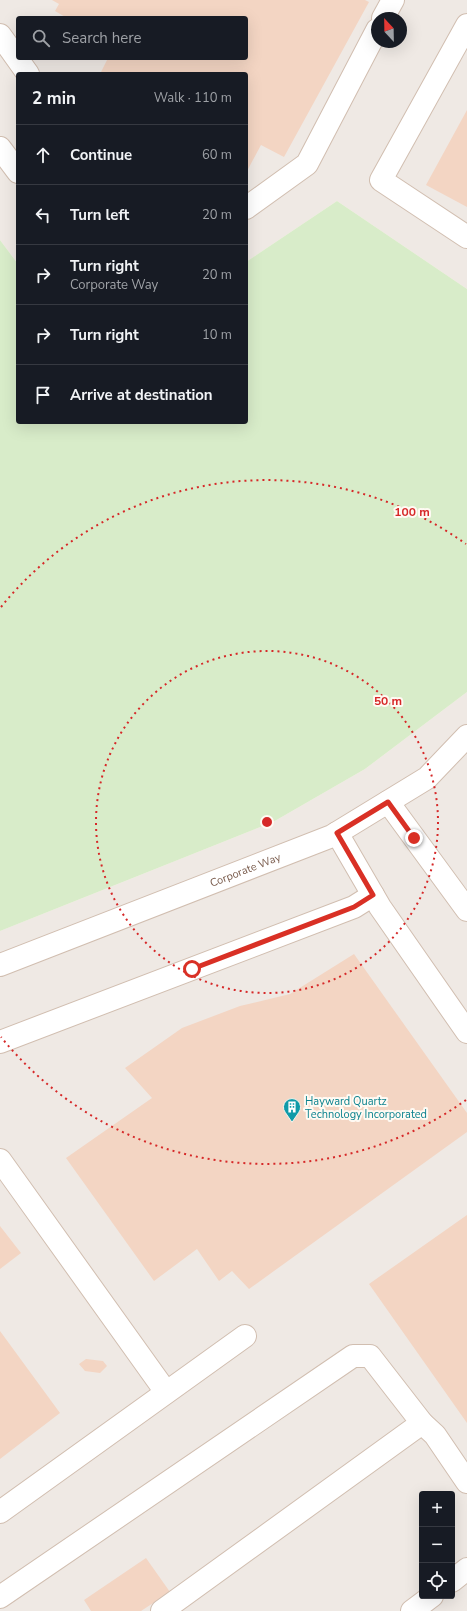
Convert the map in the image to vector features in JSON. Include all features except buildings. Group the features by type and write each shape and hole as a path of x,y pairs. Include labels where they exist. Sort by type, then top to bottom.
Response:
{"street":[{"path":"386,12 392,0"},
{"path":"467,25 381,180 467,237"},
{"path":"0,35 16,57"},
{"path":"248,207 307,164 371,41"},
{"path":"18,60 27,72"},
{"path":"0,148 16,169"},
{"name":"Corporate Way","path":"0,966 337,833 427,778 467,736"},
{"path":"388,802 467,910"},
{"path":"337,833 373,895 467,1032"},
{"path":"0,1042 354,907 373,895"},
{"path":"0,1160 166,1392"},
{"path":"0,1512 245,1336"},
{"path":"0,1597 353,1356 370,1356 422,1422 435,1435 467,1482"},
{"path":"162,1611 422,1422"},
{"path":"455,1579 467,1569"},
{"path":"412,1611 428,1599"}],"shaded area":[{"path":"0,0 467,0 467,289 337,201 248,261 248,72 16,72 16,261 0,240"},
{"path":"467,692 467,1611 0,1611 0,931 273,822 365,769"}],"green space":[{"path":"337,201 467,289 467,692 365,769 273,822 0,931 0,240 16,261 16,424 248,424 248,261"}],"place":[{"name":"Hayward Quartz Technology Incorporated","path":"292,1122"}],"route":[{"path":"192,969 354,907 373,895 337,833 388,802 414,838"}]}
